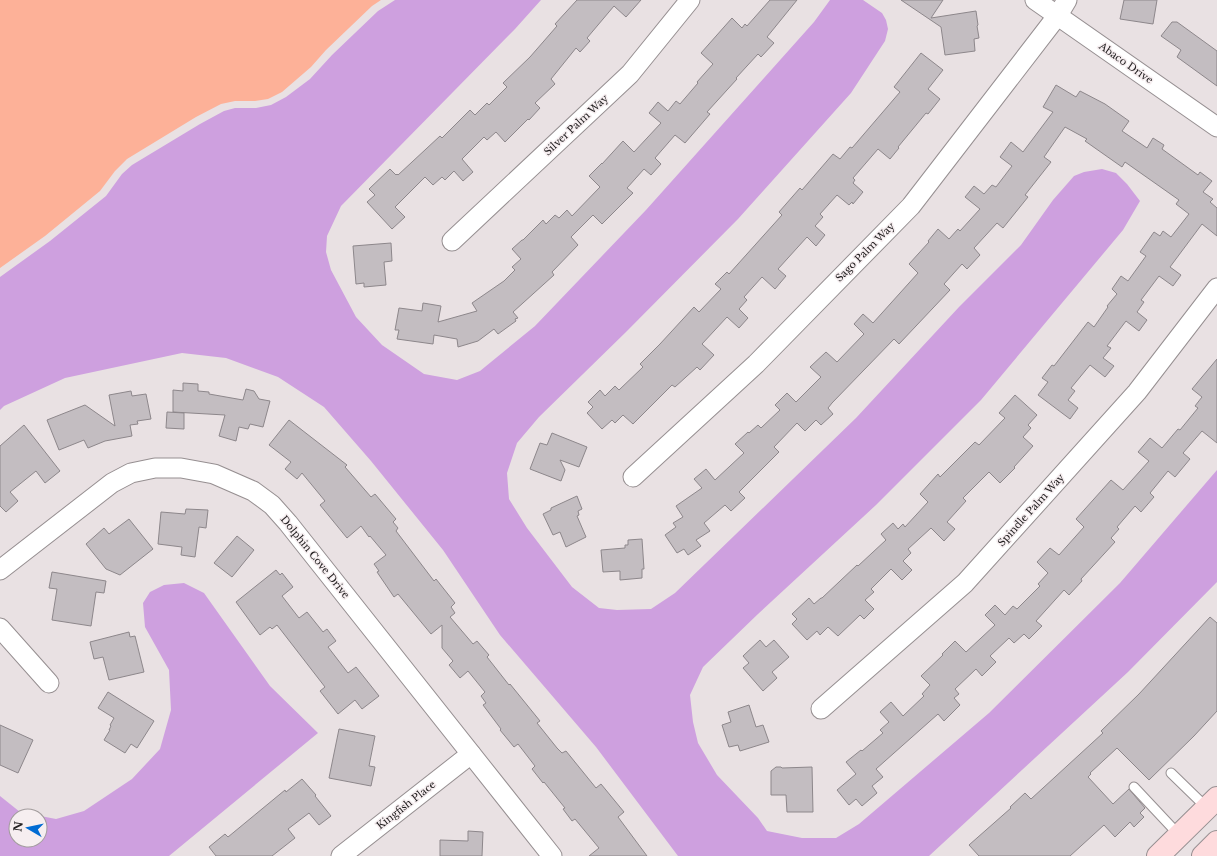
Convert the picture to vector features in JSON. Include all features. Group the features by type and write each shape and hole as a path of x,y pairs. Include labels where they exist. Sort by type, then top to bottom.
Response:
{"main road":[{"path":"1169,849 1212,803"},
{"path":"1203,856 1217,842"}],"street":[{"name":"Silver Palm Way","path":"452,240 630,74 690,0"},
{"name":"Abaco Drive","path":"1035,0 1062,7 1217,126"},
{"name":"Sago Palm Way","path":"633,477 756,364 911,206 1062,7"},
{"name":"Spindle Palm Way","path":"821,709 965,583 1137,392 1217,288"},
{"name":"Dolphin Cove Drive","path":"0,570 112,483 131,473 155,468 181,468 214,474 253,491 272,505 288,523 552,856"},
{"path":"0,628 49,683"},
{"name":"Kingfish Place","path":"341,856 471,754"}],"lane":[{"path":"1171,773 1212,803"},
{"path":"1134,787 1169,849"}],"shaded area":[{"path":"0,0 381,0 372,6 326,50 311,67 282,92 268,99 255,101 235,101 221,104 196,117 127,159 115,171 100,191 45,236 0,268"},
{"path":"395,0 541,0 515,29 341,206 327,236 326,252 331,270 356,317 382,345 424,374 457,380 480,371 535,326 646,210 814,22 830,0 863,0 882,13 886,20 888,29 885,41 851,93 738,219 539,417 517,443 507,473 509,499 527,528 572,587 599,608 617,610 651,609 675,593 856,418 959,307 1021,245 1053,200 1074,176 1084,172 1102,169 1116,173 1140,201 1123,230 981,400 876,505 703,667 690,695 693,722 698,743 717,775 758,818 767,831 802,838 836,838 859,824 989,713 1120,583 1217,470 1217,582 1128,672 929,856 678,856 596,747 500,635 443,550 371,461 324,407 278,377 226,358 182,353 65,378 4,406 0,410 0,277 50,241 106,196 122,174 132,165 224,111 235,108 256,108 271,105 286,97 310,79 332,55 378,11"},
{"path":"184,583 204,593 270,686 318,733 169,856 0,856 0,796 15,808 8,808 8,848 48,848 48,817 56,819 84,811 132,779 160,749 171,710 169,670 145,627 143,603 150,592 164,585"}],"building":[{"path":"577,0 641,0 626,17 614,6 587,38 590,41 580,52 576,48 551,79 555,84 535,103 540,108 505,142 496,132 487,140 484,137 462,159 473,172 463,181 454,171 445,180 442,177 433,185 425,177 395,207 405,217 392,229 367,202 375,195 369,189 390,169 398,175 440,136 442,138 470,110 475,115 487,103 489,105 507,87 503,83 530,57 557,26 555,24"},
{"path":"770,0 797,0 767,37 774,43 761,57 758,54 736,78 737,79 707,112 710,114 685,143 675,135 655,158 661,164 651,175 644,169 627,188 633,193 602,224 593,215 571,237 578,245 552,272 554,275 513,312 518,318 515,319 516,321 498,334 494,329 478,341 458,347 457,339 434,335 433,344 397,339 399,330 395,330 399,308 422,311 423,303 441,306 438,322 477,311 472,303 504,281 515,270 512,267 521,259 512,249 543,220 546,224 555,215 559,218 567,210 572,216 600,187 589,176 623,141 634,152 661,123 649,113 658,102 668,111 676,101 680,104 698,83 697,82 713,64 701,53 732,18 742,28 745,24 747,26"},
{"path":"901,0 943,0 931,18 976,11 979,38 974,39 975,51 945,55 941,27"},
{"path":"1124,0 1157,0 1153,24 1120,19"},
{"path":"1172,22 1177,22 1217,51 1217,86 1177,57 1181,50 1161,36"},
{"path":"921,53 943,70 928,89 940,99 928,114 926,113 890,159 878,149 853,178 855,180 853,183 863,192 853,204 852,202 849,205 837,195 820,214 823,217 815,226 825,235 816,246 807,237 778,269 786,276 775,289 762,277 744,297 747,300 739,309 748,318 739,328 727,317 702,344 714,355 700,370 697,367 675,387 672,385 633,424 623,415 615,423 612,420 602,429 587,413 593,407 588,402 600,390 605,396 615,386 619,390 643,367 640,364 694,307 699,312 721,289 715,284 727,272 729,274 782,215 779,212 800,188 802,190 833,154 840,159 850,147 852,148 900,92 894,87"},
{"path":"1056,85 1076,97 1080,91 1105,104 1129,121 1122,131 1147,148 1153,138 1164,145 1162,149 1198,175 1200,172 1212,181 1203,192 1213,199 1210,202 1217,208 1217,236 1202,224 1170,267 1181,275 1173,286 1159,276 1141,300 1144,302 1137,312 1147,320 1139,331 1126,321 1107,346 1111,348 1103,358 1114,366 1105,377 1090,365 1071,388 1075,391 1068,400 1078,408 1070,419 1038,395 1048,382 1042,378 1052,365 1054,366 1088,322 1094,327 1108,307 1107,306 1117,294 1112,289 1121,276 1128,281 1146,256 1140,252 1154,232 1160,236 1163,231 1171,237 1189,214 1176,204 1179,200 1125,162 1122,167 1085,141 1087,139 1065,127 1044,157 1051,162 1025,195 1028,197 1003,228 997,223 974,248 980,255 967,269 962,264 944,284 950,290 899,344 894,339 832,403 828,408 833,414 821,425 816,420 805,431 797,423 774,447 779,452 739,492 745,498 731,511 725,505 704,523 710,531 696,540 701,546 688,555 684,549 677,553 665,535 676,527 673,523 683,517 676,506 702,488 694,479 706,469 715,480 744,453 735,444 758,425 761,428 780,410 775,405 787,393 796,402 821,377 810,367 826,352 837,362 864,334 854,324 863,314 873,323 918,273 909,264 929,242 928,241 938,229 949,239 958,229 960,231 980,209 965,197 974,186 984,194 992,185 996,187 1012,166 1000,157 1011,142 1023,152 1053,112 1043,107"},
{"path":"391,243 392,261 384,262 386,285 364,287 364,283 356,284 353,246"},
{"path":"1217,359 1217,443 1202,431 1183,453 1190,459 1175,477 1168,471 1150,493 1154,497 1141,512 1135,506 1117,527 1119,529 1111,538 1115,542 1081,579 1082,581 1069,595 1064,590 1036,621 1042,626 1029,639 1024,634 1014,643 1009,638 990,656 996,662 982,676 976,669 955,689 959,694 954,698 960,705 944,721 938,714 876,769 883,777 872,786 877,793 862,806 856,799 849,805 837,790 856,774 846,762 861,750 862,751 883,733 880,730 889,722 880,712 891,702 903,716 924,696 922,694 930,685 921,676 955,641 966,652 995,625 985,615 995,605 1005,615 1013,606 1017,609 1040,586 1038,584 1048,573 1037,562 1050,548 1059,555 1084,527 1076,519 1111,480 1123,490 1149,461 1138,452 1150,438 1162,448 1178,429 1180,430 1198,408 1195,406 1202,397 1192,389"},
{"path":"183,383 198,384 198,391 243,400 246,389 254,391 259,399 270,401 263,427 250,424 248,429 239,427 236,441 219,436 225,415 173,412 173,390 183,391"},
{"path":"131,391 132,396 146,394 151,419 137,421 138,424 130,425 132,436 105,441 88,448 84,440 59,450 47,420 85,405 115,426 109,395"},
{"path":"1015,395 1037,415 1028,425 1031,428 1023,437 1033,446 1014,467 1015,468 1000,483 989,472 963,498 966,501 947,522 955,529 944,541 931,528 908,549 911,553 903,561 912,570 902,580 891,569 871,589 874,592 865,600 874,609 864,619 860,615 838,636 828,627 820,635 817,631 807,640 792,624 797,619 792,614 809,598 814,604 857,565 858,566 886,540 881,534 893,523 898,529 903,524 905,527 928,502 920,494 938,474 940,477 975,442 979,445 1005,418 999,413"},
{"path":"167,412 184,413 184,429 166,428"},
{"path":"289,420 347,465 345,467 371,497 375,494 396,519 393,522 398,528 396,531 434,581 436,579 455,603 451,607 455,613 450,617 473,644 477,641 489,655 487,657 540,721 537,723 557,748 562,753 566,751 596,788 601,784 624,812 618,817 647,856 589,856 599,848 575,819 572,821 563,809 565,808 532,769 535,766 518,744 514,747 500,730 501,729 483,705 486,703 481,696 485,692 468,671 460,678 449,665 453,661 442,648 442,625 431,634 398,594 394,597 377,572 379,571 374,564 386,555 370,536 369,537 361,526 347,538 320,505 325,501 302,473 297,479 285,469 291,462 269,445"},
{"path":"24,425 60,471 45,483 36,471 10,492 18,501 6,512 0,506 0,446"},
{"path":"552,433 587,447 579,467 560,460 565,470 561,481 530,469 540,443 547,445"},
{"path":"577,496 582,509 578,511 579,515 577,516 586,537 566,547 560,532 553,535 543,514 551,510 551,508"},
{"path":"186,509 208,510 206,528 199,527 195,557 181,555 182,547 158,544 161,512 185,514"},
{"path":"129,519 153,549 120,575 106,569 86,544 104,528 109,534"},
{"path":"237,536 254,550 232,577 214,563"},
{"path":"642,539 644,569 642,569 642,578 620,580 620,571 603,572 601,550 625,548 625,545 628,545 628,540"},
{"path":"276,570 280,575 282,573 293,587 282,596 299,618 307,612 323,632 327,629 336,641 328,647 348,673 356,667 379,696 362,709 355,700 338,714 320,691 325,687 277,625 272,629 270,627 260,635 236,602"},
{"path":"52,572 106,581 104,593 96,592 91,626 52,620 57,589 49,588"},
{"path":"1210,617 1217,623 1217,711 1149,780 1117,748 1090,773 1091,774 1088,777 1113,804 1129,789 1145,808 1140,813 1144,817 1134,827 1130,822 1115,837 1104,825 1070,856 979,856 969,845 1011,808 1010,807 1025,793 1031,799 1103,733 1101,731 1139,694"},
{"path":"129,632 130,637 135,636 144,672 109,680 103,657 94,659 90,642"},
{"path":"760,640 766,647 774,640 789,657 772,672 777,678 763,691 743,668 749,663 743,656"},
{"path":"108,692 154,721 137,748 131,744 125,753 104,740 110,730 110,725 114,718 98,708"},
{"path":"749,705 756,727 763,725 769,742 740,751 738,745 729,747 722,725 731,722 728,712"},
{"path":"0,725 33,740 18,773 0,765"},
{"path":"339,729 375,736 369,766 375,767 371,786 329,778"},
{"path":"776,767 812,767 813,812 787,812 786,795 771,795 771,771"},
{"path":"302,779 331,816 319,825 309,813 288,829 295,838 272,856 216,856 209,847 225,834 228,837 285,790 286,792"},
{"path":"468,831 483,832 482,856 440,856 440,840 468,841"}]}
